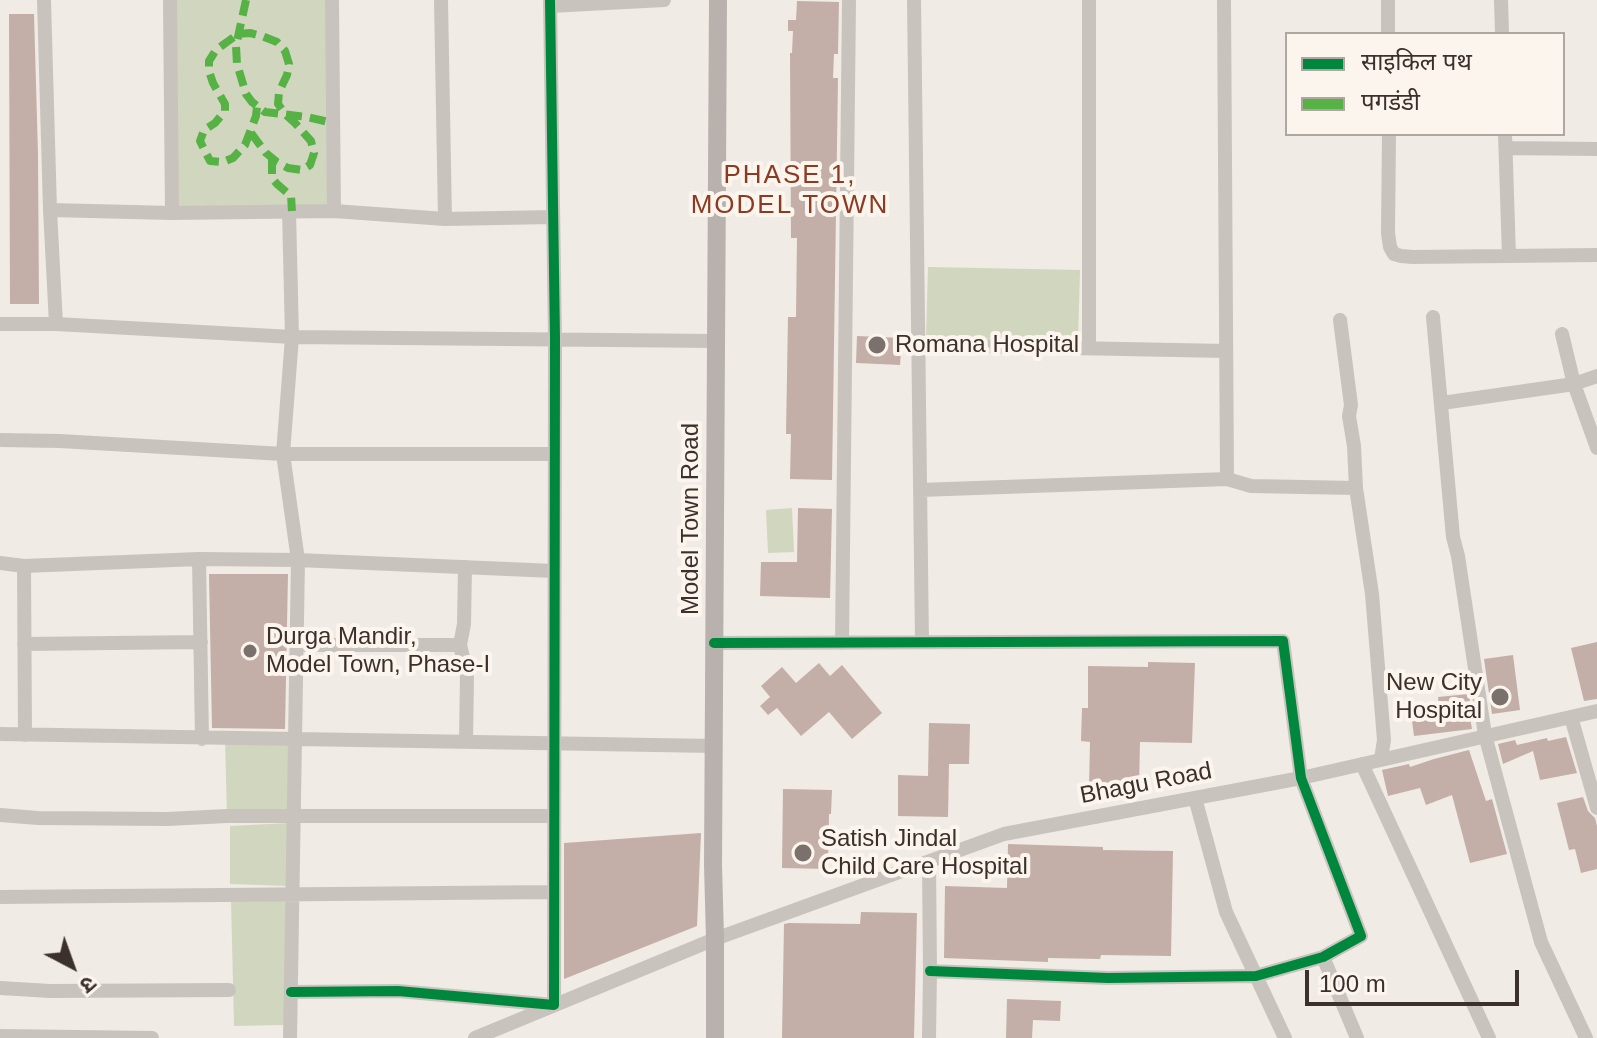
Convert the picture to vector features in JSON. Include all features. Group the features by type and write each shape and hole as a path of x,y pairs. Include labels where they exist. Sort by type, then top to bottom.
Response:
{"main road":[{"name":"Model Town Road","path":"715,1038 713,865 718,0"}],"street":[{"path":"44,0 56,324"},
{"path":"170,0 172,213"},
{"path":"332,0 334,211"},
{"path":"441,0 445,219"},
{"path":"291,992 398,991 554,1005 555,339 550,3 664,0"},
{"path":"842,643 849,0"},
{"path":"914,0 922,642"},
{"path":"1089,0 1089,347"},
{"path":"1224,0 1227,479"},
{"path":"1388,0 1388,32"},
{"path":"1501,0 1502,32"},
{"path":"1389,136 1388,233 1394,254 1413,257 1597,255"},
{"path":"1509,256 1505,141 1597,149"},
{"path":"50,210 172,213 334,211 445,219 553,217"},
{"path":"289,211 292,337 283,454 298,560 290,1038"},
{"path":"1433,317 1453,537 1485,735 1541,942 1586,1038"},
{"path":"1340,320 1351,405 1349,416 1356,488 1372,594 1384,740 1381,759"},
{"path":"0,324 56,324 292,337 716,341"},
{"path":"1562,334 1574,384 1597,448"},
{"path":"918,345 1226,351"},
{"path":"1442,403 1574,384 1597,376"},
{"path":"0,440 283,454 554,454"},
{"path":"920,490 1227,479 1251,486 1356,488"},
{"path":"0,563 24,566 199,559 298,560 554,571"},
{"path":"199,559 202,739"},
{"path":"24,566 25,735"},
{"path":"465,567 464,624 460,645 467,674 466,742"},
{"path":"714,643 1283,641 1301,778 1361,936 1323,957 1256,976 1108,978 930,971"},
{"path":"24,644 201,642"},
{"path":"297,645 460,645"},
{"name":"Bhagu Road","path":"475,1038 498,1034 554,1005 715,939 1004,834 1301,778 1597,711"},
{"path":"1571,717 1597,808"},
{"path":"0,734 714,746"},
{"path":"1362,764 1489,1038"},
{"path":"1195,798 1226,912 1285,1038"},
{"path":"0,815 167,819 227,816 554,816"},
{"path":"929,862 929,1038"},
{"path":"0,897 554,892"},
{"path":"1323,957 1357,1038"},
{"path":"0,988 50,991 229,990"},
{"path":"0,1036 152,1038"}],"green space":[{"path":"170,0 332,0 334,211 172,213"},
{"path":"928,267 1080,270 1078,340 926,338"},
{"path":"792,508 794,552 768,553 766,510"},
{"path":"295,737 294,817 227,816 225,739"},
{"path":"289,823 288,886 230,884 230,826"},
{"path":"288,898 284,1025 234,1026 231,900"}],"building":[{"path":"797,1 839,2 838,54 834,54 833,78 838,78 832,480 790,479 791,434 786,434 788,317 796,317 797,238 791,238 790,53 793,31 788,31 788,20 796,20"},
{"path":"9,14 34,14 39,304 10,304"},
{"path":"857,336 902,338 900,365 856,363"},
{"path":"798,508 832,509 830,598 760,596 761,562 797,562"},
{"name":"Durga Mandir, Model Town, Phase-I","path":"209,574 288,574 285,729 212,728"},
{"path":"1597,642 1597,699 1584,701 1571,648"},
{"path":"1513,655 1520,710 1492,714 1484,659"},
{"path":"1148,662 1195,663 1192,743 1140,742 1139,786 1089,786 1090,742 1081,741 1082,708 1088,708 1088,666 1148,667"},
{"path":"819,663 830,676 842,665 882,713 852,739 829,712 801,736 777,708 768,715 760,706 770,697 761,686 782,667 796,683"},
{"path":"1469,694 1472,729 1414,736 1412,721 1440,717 1438,697"},
{"path":"929,723 970,724 969,764 949,764 948,817 898,816 898,775 928,776"},
{"path":"1566,737 1577,773 1540,780 1533,751 1503,764 1498,744 1515,740 1517,745"},
{"path":"1469,750 1486,801 1492,799 1507,854 1470,863 1452,795 1426,805 1420,788 1388,796 1382,770 1409,764 1410,767"},
{"path":"783,789 832,790 828,869 782,868"},
{"path":"1583,797 1597,826 1597,869 1581,873 1575,849 1569,850 1557,803"},
{"path":"701,833 697,926 564,979 564,843"},
{"path":"1008,844 1173,851 1171,956 1101,955 1100,959 1048,958 1048,962 944,958 945,886 1007,888"},
{"path":"861,912 917,913 914,1038 782,1038 784,924 860,924"},
{"path":"1007,999 1061,1001 1060,1021 1033,1020 1032,1038 1006,1038"}],"marked path":[{"path":"246,0 236,46 237,64 246,94 265,112 333,123"},
{"path":"251,133 266,153 288,168 302,170 310,165 314,153 311,141 278,104 289,64 285,51 277,42 262,36 238,34 216,50 209,61 213,83 225,104 225,111 204,130 200,141 210,161 223,162 233,158 245,145 257,106"},
{"path":"272,158 272,178 291,196 292,211"}],"cycle path":[{"path":"291,992 398,991 554,1005 555,339 550,0"},
{"path":"714,643 1283,641 1301,778 1361,936 1323,957 1256,976 1108,978 930,971"}],"place":[{"name":"Romana Hospital","path":"877,345"},
{"name":"Durga Mandir, Model Town, Phase-I","path":"250,651"},
{"name":"New City Hospital","path":"1500,697"},
{"name":"Satish Jindal Child Care Hospital","path":"803,853"}],"district":[{"name":"PHASE 1, MODEL TOWN","path":"790,191"}]}
